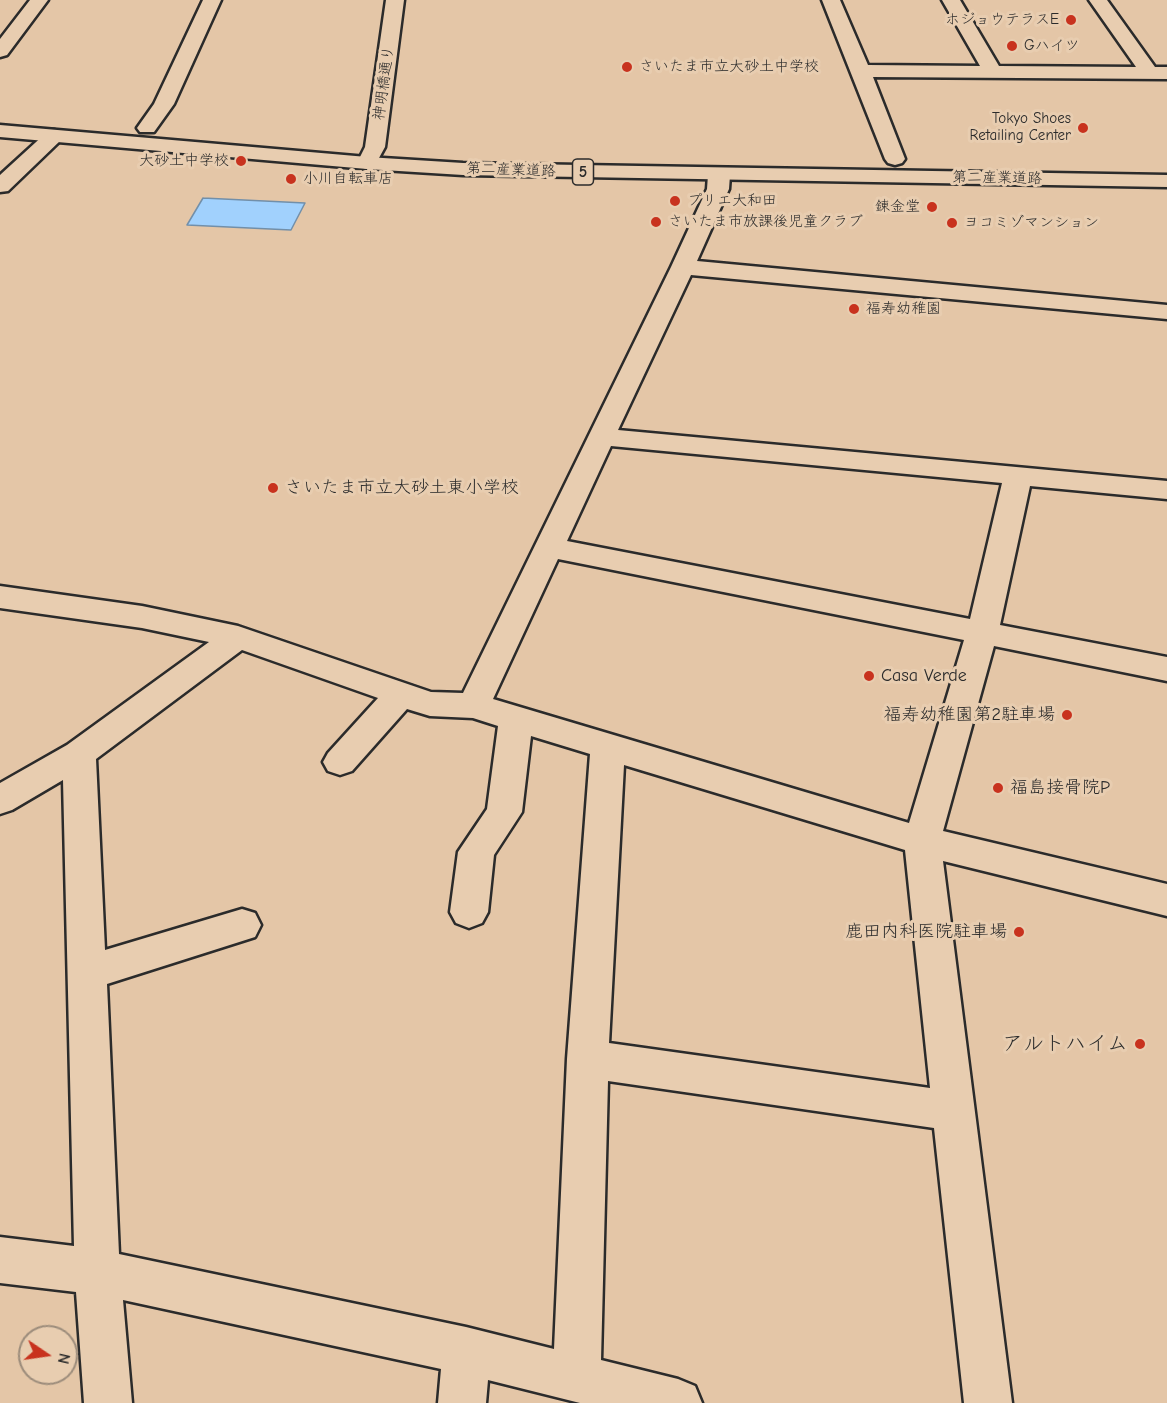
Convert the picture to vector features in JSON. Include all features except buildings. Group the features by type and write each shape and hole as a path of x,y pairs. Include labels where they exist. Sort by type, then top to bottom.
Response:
{"street":[{"path":"0,51 39,0"},
{"path":"147,128 164,104 212,0"},
{"name":"神明橋通り","path":"371,155 395,0"},
{"path":"831,0 895,159"},
{"path":"951,0 992,71"},
{"path":"1098,0 1159,73"},
{"path":"861,71 1159,73"},
{"name":"第二産業道路","path":"0,116 147,128 371,155 555,172 1167,181"},
{"name":"第二産業道路","path":"0,131 371,155 1096,160"},
{"path":"0,186 8,171 54,136"},
{"path":"473,706 683,267 718,189 719,175"},
{"path":"683,267 1167,312"},
{"path":"602,437 1167,490"},
{"path":"988,1403 922,841 982,633 1018,476"},
{"path":"549,547 1167,669"},
{"path":"0,597 142,617 238,638 430,704 473,706 922,841 1167,900"},
{"path":"0,800 79,754 238,638"},
{"path":"340,762 399,695"},
{"path":"469,912 476,852 504,812 516,718"},
{"path":"577,1378 588,1059 608,747"},
{"path":"79,754 97,1272 108,1403"},
{"path":"86,973 242,925"},
{"path":"588,1059 954,1111"},
{"path":"0,1260 97,1272 466,1351 577,1378 622,1396 678,1403"},
{"path":"462,1403 466,1351"}],"water":[{"path":"203,198 305,203 291,230 187,225"}],"place":[{"name":"ホジョウテラスE","path":"1071,20"},
{"name":"Gハイツ","path":"1012,46"},
{"name":"さいたま市立大砂土中学校","path":"627,67"},
{"name":"Tokyo Shoes Retailing Center","path":"1083,128"},
{"name":"大砂土中学校","path":"241,161"},
{"name":"小川自転車店","path":"291,179"},
{"name":"プリエ大和田","path":"675,201"},
{"name":"錬金堂","path":"932,207"},
{"name":"さいたま市放課後児童クラブ","path":"656,222"},
{"name":"ヨコミゾマンション","path":"952,223"},
{"name":"福寿幼稚園","path":"854,309"},
{"name":"さいたま市立大砂土東小学校","path":"273,488"},
{"name":"Casa Verde","path":"869,676"},
{"name":"福寿幼稚園第2駐車場","path":"1067,715"},
{"name":"福島接骨院P","path":"998,788"},
{"name":"鹿田内科医院駐車場","path":"1019,932"},
{"name":"アルトハイム","path":"1140,1044"}]}
